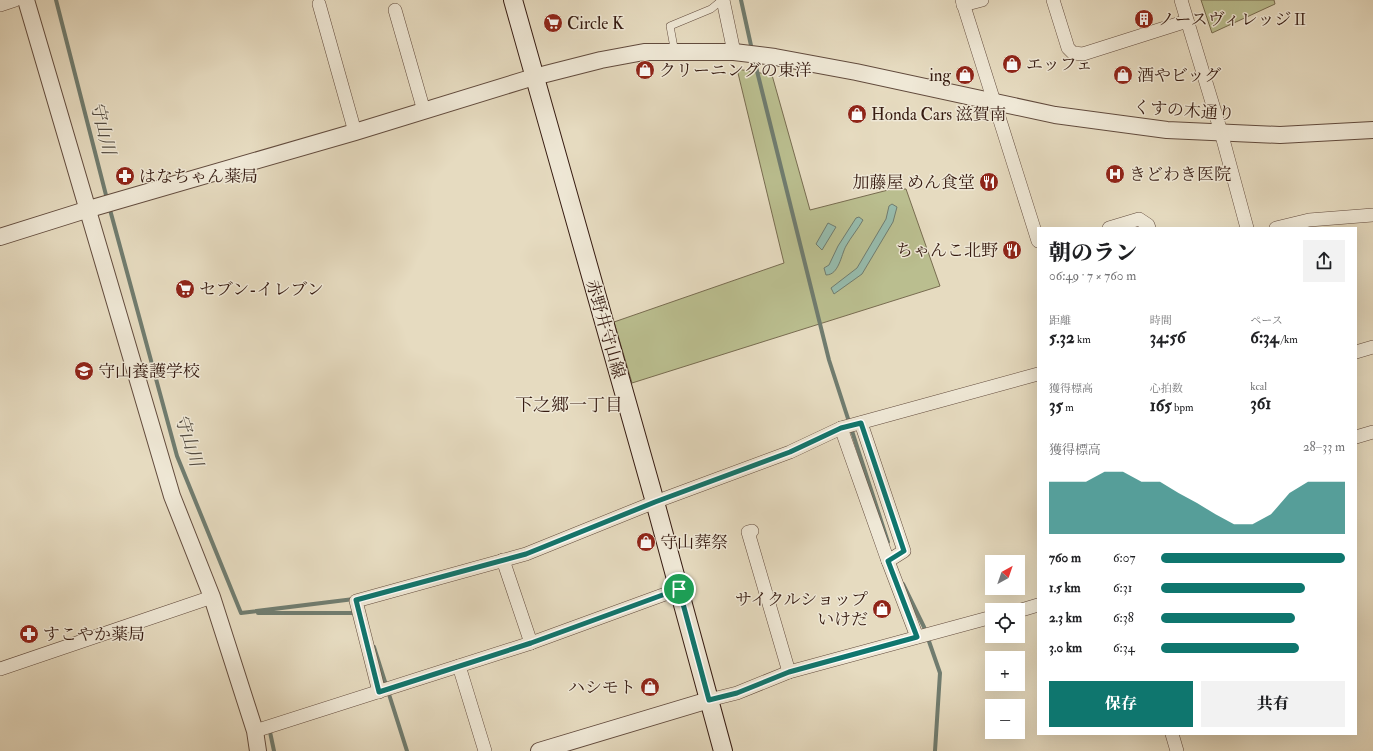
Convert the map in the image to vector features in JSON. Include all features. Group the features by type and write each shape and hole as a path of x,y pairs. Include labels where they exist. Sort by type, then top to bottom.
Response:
{"main road":[{"name":"赤野井守山線","path":"512,0 655,502 723,751"}],"street":[{"path":"0,4 15,0"},
{"path":"26,0 89,209 172,496 212,597 255,731 258,751"},
{"path":"722,0 734,52"},
{"path":"982,0 963,3 1037,238"},
{"path":"1053,0 1068,48 1073,53 1083,54 1187,21"},
{"path":"1182,0 1221,132 1247,227"},
{"path":"318,4 355,132"},
{"path":"395,10 424,111"},
{"name":"くすの木通り","path":"0,238 89,209 355,132 534,77 619,56 644,52 734,52 775,57 856,72 1055,115 1167,130 1280,135 1373,130"},
{"path":"1284,227 1373,215"},
{"path":"1112,227 1139,219 1149,227"},
{"path":"1357,352 1373,347"},
{"path":"379,692 356,600 526,554 655,502 790,452 841,428 1037,374"},
{"path":"861,423 904,551 888,561"},
{"path":"841,428 888,561 917,637"},
{"path":"1357,437 1373,432"},
{"path":"868,504 885,498"},
{"path":"752,531 748,532 789,672"},
{"path":"503,560 531,643"},
{"path":"255,731 531,643 679,589"},
{"path":"0,669 212,597"},
{"path":"1025,609 1037,606"},
{"path":"539,751 737,693 789,672 985,619"},
{"path":"459,666 485,751"},
{"path":"1172,735 1177,751"}],"lane":[{"path":"675,53 670,26 711,9 722,0"}],"shaded area":[{"path":"1201,0 1274,0 1275,4 1212,33"},
{"path":"737,69 772,75 810,210 892,189 906,189 940,286 632,383 614,322 784,263"},
{"path":"892,204 897,207 893,222 862,274 834,294 831,288 857,268 886,219 889,206"},
{"path":"859,217 863,220 846,246 837,268 834,272 826,275 824,268 829,265 838,246 856,218"},
{"path":"828,223 836,227 822,250 816,244"}],"waterway":[{"name":"守山川","path":"56,0 107,199"},
{"path":"741,0 752,50"},
{"path":"754,59 829,360 888,542"},
{"name":"守山川","path":"109,206 177,456 241,613 354,599"},
{"path":"903,584 924,627 940,673 935,751"},
{"path":"258,613 358,613"},
{"name":"守山川","path":"374,647 407,751"},
{"name":"守山川","path":"270,732 274,751"}],"place":[{"name":"ノースヴィレッジⅡ","path":"1144,19"},
{"name":"Circle K","path":"553,23"},
{"name":"エッフェ","path":"1012,64"},
{"name":"クリーニングの東洋","path":"645,70"},
{"name":"ing","path":"965,75"},
{"name":"酒やビッグ","path":"1123,75"},
{"name":"Honda Cars 滋賀南","path":"857,114"},
{"name":"きどわき医院","path":"1115,174"},
{"name":"はなちゃん薬局","path":"125,176"},
{"name":"加藤屋 めん食堂","path":"989,182"},
{"name":"ちゃんこ北野","path":"1012,250"},
{"name":"セブン-イレブン","path":"185,289"},
{"name":"守山養護学校","path":"84,371"},
{"name":"守山葬祭","path":"646,542"},
{"name":"サイクルショップ いけだ","path":"882,609"},
{"name":"すこやか薬局","path":"29,634"},
{"name":"ハシモト","path":"650,687"}],"district":[{"name":"下之郷一丁目","path":"569,405"}],"route":[{"path":"861,423 904,551 888,561 917,637 789,672 737,693 709,700 679,589 531,643 379,692 356,600 526,554 655,502 790,452 841,428 861,423"}]}
